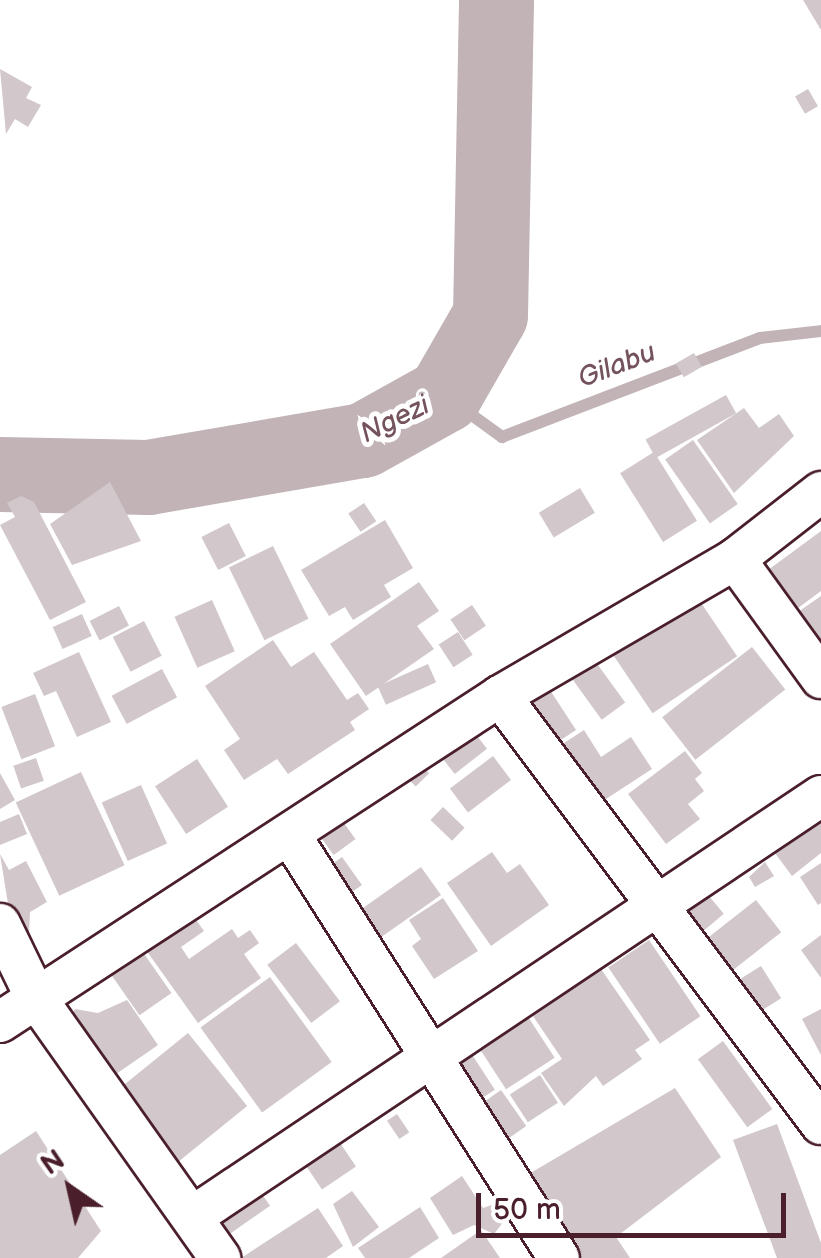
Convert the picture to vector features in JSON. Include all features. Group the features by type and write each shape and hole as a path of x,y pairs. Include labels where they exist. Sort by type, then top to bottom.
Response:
{"street":[{"path":"0,1022 500,696 735,558 821,492"},
{"path":"735,558 821,678"},
{"path":"500,696 821,1124"},
{"path":"192,1217 821,796"},
{"path":"290,835 430,1061 559,1258"},
{"path":"0,924 36,998 220,1258"}],"building":[{"path":"803,0 821,0 821,30"},
{"path":"0,69 32,87 26,98 41,105 28,127 15,119 6,134"},
{"path":"808,89 818,106 805,114 795,96"},
{"path":"694,353 702,367 684,377 676,364"},
{"path":"726,395 736,413 656,458 646,440"},
{"path":"744,408 759,428 779,414 794,436 734,493 697,440"},
{"path":"693,440 738,504 710,523 665,460"},
{"path":"654,452 697,521 663,542 620,473"},
{"path":"110,482 141,541 72,565 50,524"},
{"path":"580,488 595,513 554,538 539,513"},
{"path":"21,496 34,502 86,602 50,620 0,525 15,517 7,503"},
{"path":"364,503 376,521 361,532 348,514"},
{"path":"385,520 413,568 384,585 391,597 353,620 345,607 329,616 301,570"},
{"path":"229,523 246,556 218,570 201,537"},
{"path":"821,531 821,591 786,617 756,579"},
{"path":"273,546 309,619 264,640 229,567"},
{"path":"419,582 439,611 417,626 434,649 366,696 330,644"},
{"path":"689,585 737,656 653,713 604,642"},
{"path":"821,596 821,650 788,619"},
{"path":"212,600 235,651 197,668 175,617"},
{"path":"472,605 486,626 464,640 450,620"},
{"path":"119,606 129,626 100,641 90,621"},
{"path":"82,614 92,636 63,649 53,627"},
{"path":"144,621 162,656 131,672 113,637"},
{"path":"458,632 473,655 453,667 439,645"},
{"path":"273,640 291,667 314,652 347,700 358,693 369,709 350,722 355,730 288,774 277,759 244,780 224,750 240,739 205,686"},
{"path":"752,647 785,690 695,760 662,717"},
{"path":"587,650 625,703 602,720 564,667"},
{"path":"79,652 111,722 77,737 56,691 44,696 33,673"},
{"path":"428,664 436,682 386,705 378,686"},
{"path":"535,667 576,730 544,751 515,708"},
{"path":"162,669 177,697 127,724 112,696"},
{"path":"35,694 55,746 21,759 1,707"},
{"path":"463,718 487,749 455,774 431,743"},
{"path":"584,730 601,757 631,737 652,769 586,812 547,754"},
{"path":"685,751 702,773 695,779 704,791 688,804 700,819 666,844 628,794"},
{"path":"493,756 511,780 468,812 450,788"},
{"path":"36,758 44,781 21,789 13,766"},
{"path":"197,759 228,807 186,834 155,786"},
{"path":"415,759 429,773 416,787 402,772"},
{"path":"81,772 125,865 59,896 16,802"},
{"path":"0,773 15,800 0,809"},
{"path":"141,785 167,843 128,861 102,802"},
{"path":"322,793 356,839 334,855 300,809"},
{"path":"821,805 821,853 792,876 763,837"},
{"path":"443,807 465,828 452,841 430,820"},
{"path":"19,814 27,834 0,845 0,822"},
{"path":"492,852 507,873 520,864 549,905 491,946 447,883"},
{"path":"0,854 9,870 26,861 47,902 30,912 29,934 13,935"},
{"path":"342,857 362,885 339,901 348,913 326,929 297,889"},
{"path":"765,862 774,876 755,887 749,877"},
{"path":"821,863 821,903 818,905 800,877"},
{"path":"682,864 724,914 695,938 653,888"},
{"path":"421,867 441,895 370,945 329,932"},
{"path":"178,895 204,931 181,947 189,959 232,929 238,938 250,930 259,943 244,954 261,978 198,1023 131,929"},
{"path":"443,898 478,951 434,979 412,946 421,939 409,920"},
{"path":"756,900 781,932 729,973 704,941"},
{"path":"821,935 821,978 801,950"},
{"path":"133,938 171,993 139,1015 101,960"},
{"path":"649,940 700,1016 660,1044 608,967"},
{"path":"296,943 340,1001 311,1023 267,965"},
{"path":"761,966 781,998 744,1022 724,989"},
{"path":"601,969 650,1040 635,1050 642,1059 603,1086 596,1076 564,1106 541,1073 562,1059 533,1016"},
{"path":"270,977 332,1062 262,1112 200,1028"},
{"path":"510,989 555,1058 506,1089 461,1021"},
{"path":"127,1000 158,1045 106,1081 67,1025 75,1009 98,1013"},
{"path":"821,1009 821,1055 802,1019"},
{"path":"188,1033 247,1106 159,1178 99,1105"},
{"path":"460,1036 495,1090 461,1111 426,1058"},
{"path":"723,1041 772,1109 747,1127 698,1059"},
{"path":"540,1075 558,1103 528,1122 510,1095"},
{"path":"675,1088 721,1157 616,1237 630,1258 569,1258 505,1188"},
{"path":"501,1090 526,1126 489,1152 464,1116"},
{"path":"397,1114 409,1132 399,1139 387,1121"},
{"path":"777,1124 821,1243 821,1258 777,1258 733,1140"},
{"path":"328,1125 356,1166 322,1189 294,1148"},
{"path":"36,1131 101,1231 78,1258 0,1258 0,1155"},
{"path":"462,1176 483,1208 494,1204 504,1221 494,1234 474,1225 453,1235 430,1198"},
{"path":"250,1177 270,1206 225,1237 205,1209"},
{"path":"352,1191 379,1227 353,1247 333,1204"},
{"path":"420,1207 439,1238 409,1258 365,1258 358,1248"},
{"path":"318,1208 343,1246 326,1258 241,1258"},
{"path":"481,1230 500,1258 441,1258"}],"waterway":[{"name":"Ngezi","path":"0,474 148,477 363,440 444,395 490,315 496,0"},
{"name":"Gilabu","path":"444,395 502,437 760,338 821,331"}]}
